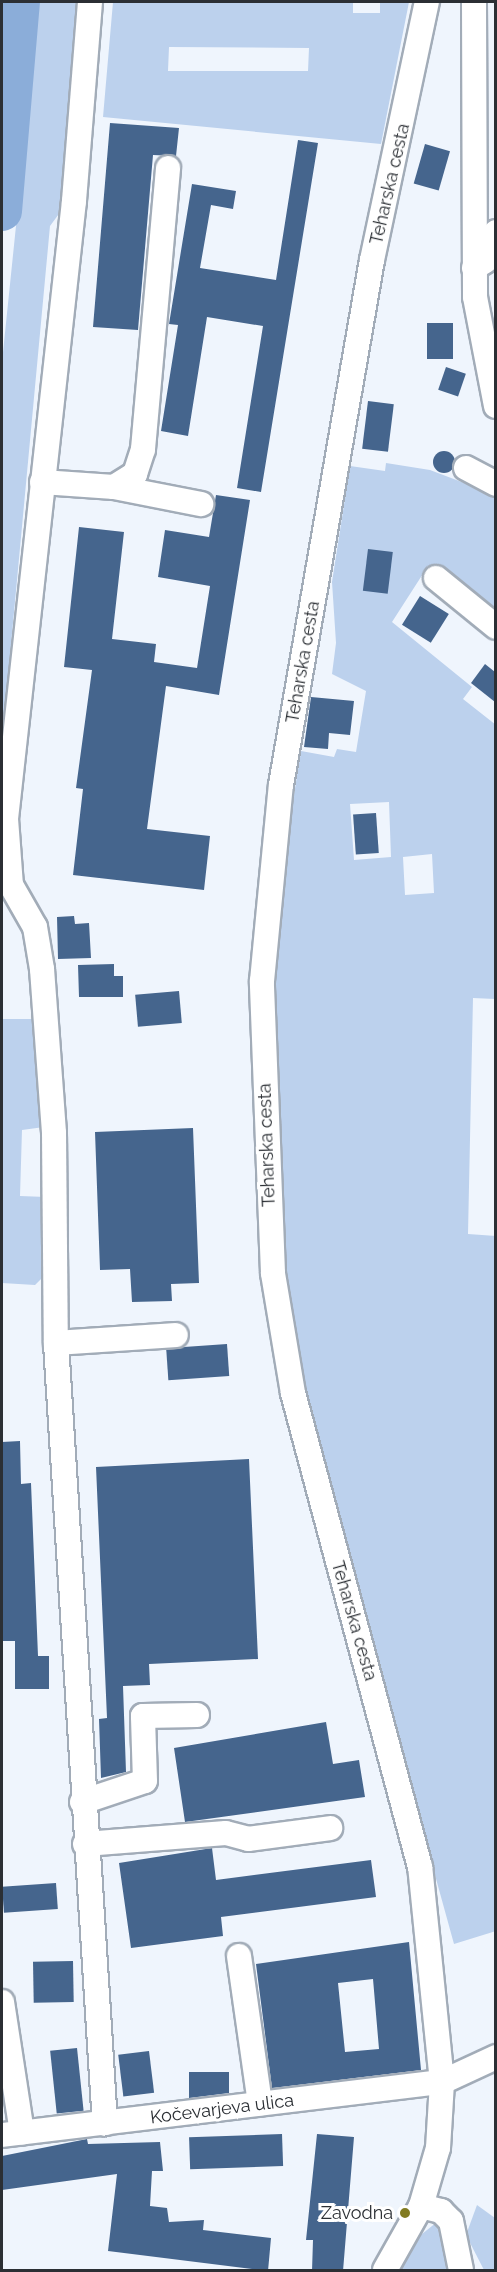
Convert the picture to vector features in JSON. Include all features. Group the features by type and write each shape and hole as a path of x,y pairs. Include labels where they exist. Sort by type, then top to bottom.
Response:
{"street":[{"path":"90,2 6,819 11,885 35,927 42,969 54,1133 56,1343 82,1802 105,2123"},
{"name":"Teharska cesta","path":"384,2271 421,2206 438,2148 442,2082 420,1867 295,1404 273,1272 262,981 281,785 372,260 427,2"},
{"path":"474,2 474,268 495,406"},
{"path":"114,487 135,474 143,449 168,168"},
{"path":"474,268 485,261 495,232"},
{"path":"466,468 495,484"},
{"path":"42,483 114,487 201,504"},
{"path":"435,578 495,627"},
{"path":"56,1343 176,1335"},
{"path":"82,1802 145,1781 143,1716 197,1715"},
{"path":"85,1844 226,1833 248,1839 330,1828"},
{"path":"239,1956 260,2104"},
{"path":"2,2002 12,2133"},
{"name":"Kočevarjeva ulica","path":"12,2133 442,2082 495,2057"},
{"path":"421,2206 441,2211 451,2221 461,2271"}],"shaded area":[{"path":"39,2 84,2 64,207 50,226 2,741 2,362"},
{"path":"113,2 353,2 353,13 380,13 380,2 409,2 381,144 103,117","holes":["169,47 309,48 308,71 168,71"]},
{"path":"386,463 430,470 496,495 495,619 428,566 392,622 472,687 463,699 496,725 495,999 473,998 468,1234 496,1236 496,1931 454,1944 333,1505 301,1378 283,1263 273,983 286,844 301,751 334,757 337,749 356,752 366,691 332,674 336,643 332,582 350,466 385,471","holes":["389,802 391,857 354,860 350,804","432,854 434,893 405,895 403,857"]},
{"path":"2,1019 36,1019 44,1127 22,1130 20,1196 46,1197 49,1271 35,1285 2,1283"},
{"path":"477,2205 495,2218 495,2270 484,2270 466,2235"},
{"path":"437,2222 444,2224 453,2270 401,2270 417,2238"}],"building":[{"path":"110,123 179,128 176,156 153,155 138,330 93,327"},
{"path":"298,140 318,143 261,492 237,488 263,326 207,317 188,436 161,431 178,325 169,324 192,184 236,191 233,209 211,205 200,268 276,280"},
{"path":"425,144 450,151 439,191 414,183"},
{"path":"427,323 453,323 453,359 427,359"},
{"path":"446,367 466,374 458,397 438,390"},
{"path":"368,401 394,404 388,452 362,449"},
{"path":"444,451 452,454 455,462 452,470 444,473 436,470 433,462 436,454"},
{"path":"216,495 250,500 219,695 166,686 147,829 210,836 204,890 73,875 83,789 76,788 92,670 64,667 79,527 124,532 112,639 156,644 154,662 197,668 210,586 158,577 165,530 209,537"},
{"path":"368,549 393,552 388,594 363,591"},
{"path":"420,596 449,614 431,643 402,625"},
{"path":"485,664 495,672 495,702 471,683"},
{"path":"311,697 354,701 350,735 329,733 328,749 304,747"},
{"path":"376,813 379,853 356,855 353,815"},
{"path":"74,916 75,924 89,923 91,958 58,959 57,917"},
{"path":"114,964 114,976 123,976 123,997 79,997 78,965"},
{"path":"179,991 182,1023 138,1027 135,995"},
{"path":"193,1128 199,1283 171,1284 172,1301 132,1302 130,1269 100,1270 95,1132"},
{"path":"227,1344 229,1376 168,1380 166,1348"},
{"path":"20,1441 21,1484 31,1483 38,1656 49,1656 49,1689 15,1689 15,1641 2,1641 2,1442"},
{"path":"249,1459 258,1659 149,1664 150,1685 123,1686 126,1772 101,1778 99,1719 107,1718 96,1467"},
{"path":"326,1722 333,1764 359,1760 365,1797 185,1822 174,1748"},
{"path":"212,1848 216,1880 371,1860 376,1897 221,1917 223,1936 131,1948 119,1863"},
{"path":"56,1883 58,1909 4,1913 2,1887"},
{"path":"409,1942 421,2070 272,2088 256,1964","holes":["373,1979 379,2049 345,2052 338,1983"]},
{"path":"73,1961 74,2002 34,2003 33,1962"},
{"path":"77,2048 84,2111 57,2113 50,2051"},
{"path":"149,2051 154,2093 123,2096 118,2055"},
{"path":"189,2072 229,2072 229,2093 189,2098"},
{"path":"282,2134 283,2166 190,2169 189,2137"},
{"path":"317,2134 354,2137 343,2271 312,2271 313,2240 306,2240"},
{"path":"87,2139 88,2144 160,2142 163,2171 152,2171 150,2206 167,2208 169,2222 204,2220 203,2230 271,2238 268,2271 108,2251 117,2174 2,2190 2,2156"}],"waterway":[{"path":"2,211 20,2"}],"place":[{"name":"Zavodna","path":"405,2213"}]}
